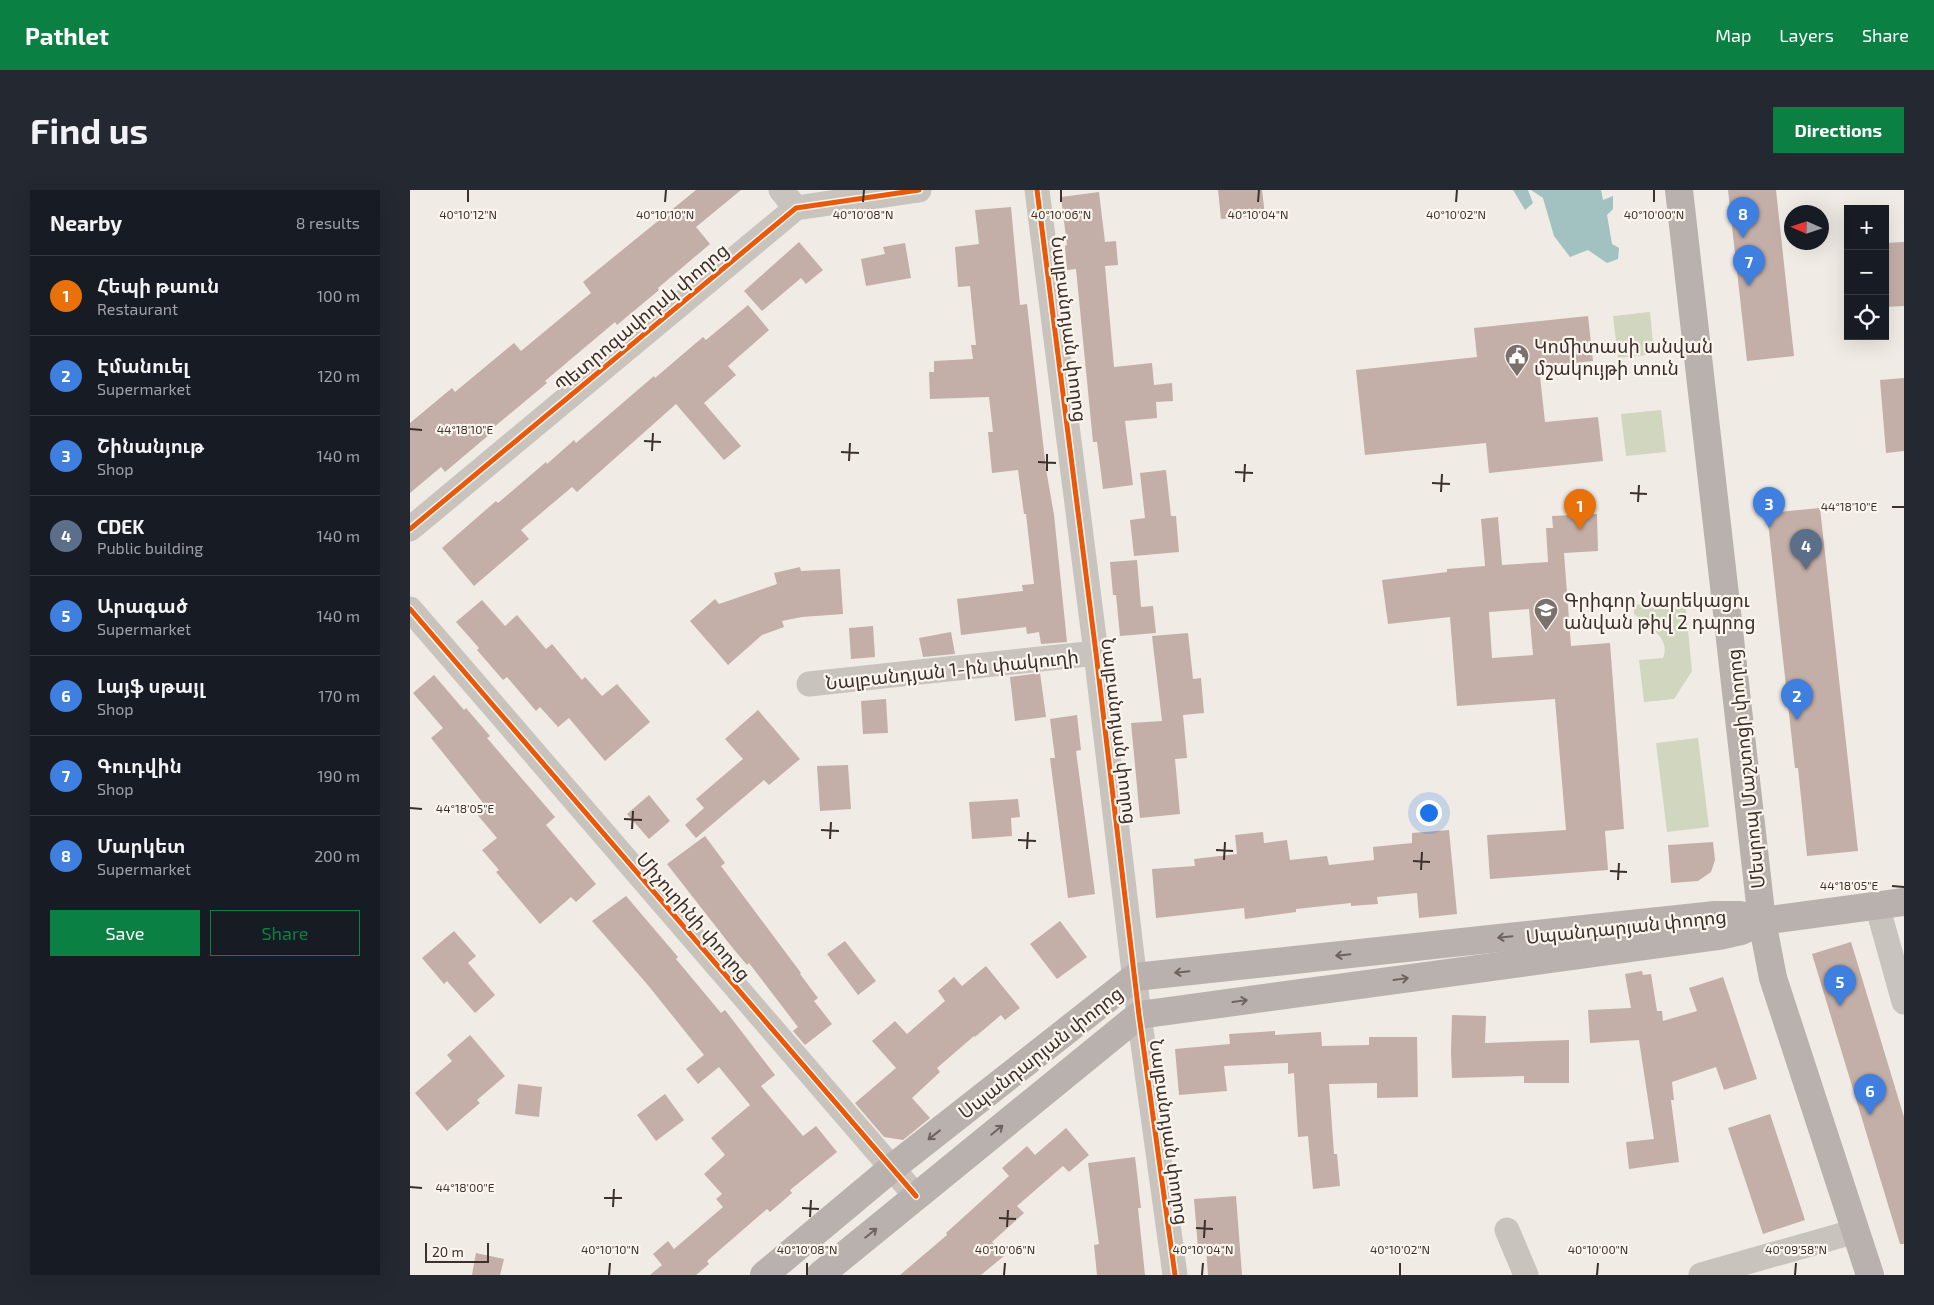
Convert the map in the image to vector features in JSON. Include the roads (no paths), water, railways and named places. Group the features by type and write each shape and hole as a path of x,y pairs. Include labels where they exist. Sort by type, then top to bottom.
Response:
{"main road":[{"name":"Մեսրոպ Մաշտոցի փողոց","path":"1679,190 1762,921 1773,978 1870,1275"},
{"path":"1762,921 1904,902"},
{"name":"Սպանդարյան փողոց","path":"764,1275 892,1168 1135,977 1715,915 1740,915 1762,921"},
{"name":"Սպանդարյան փողոց","path":"820,1275 1139,1015 1719,936 1741,931 1762,921"}],"street":[{"name":"Պետրոզավոդսկ փողոց","path":"410,529 789,199 919,190"},
{"name":"Նալբանդյան փողոց","path":"1037,190 1096,653 1139,1015 1175,1275"},
{"name":"Միչուրինի փողոց","path":"410,609 916,1196"},
{"name":"Նալբանդյան 1-ին փակուղի","path":"809,684 1096,653"},
{"path":"1878,905 1904,1002"},
{"path":"1508,1230 1526,1275"},
{"path":"1701,1275 1856,1231"}],"water":[{"path":"1513,190 1528,190 1533,203 1525,210"},
{"path":"1531,190 1601,190 1603,200 1613,196 1613,209 1607,215 1612,244 1619,248 1618,259 1607,263 1588,250 1570,257 1554,236 1543,198"}],"place":[{"name":"Մարկետ","path":"1743,238"},
{"name":"Գուդվին","path":"1749,286"},
{"name":"Կոմիտասի անվան մշակույթի տուն","path":"1517,377"},
{"name":"Շինանյութ","path":"1769,528"},
{"name":"Հեպի թաուն","path":"1580,530"},
{"name":"CDEK","path":"1806,570"},
{"name":"Գրիգոր Նարեկացու անվան թիվ 2 դպրոց","path":"1546,631"},
{"name":"Էմանուել","path":"1797,720"},
{"name":"Արագած","path":"1840,1006"},
{"name":"Լայֆ սթայլ","path":"1870,1115"}]}
